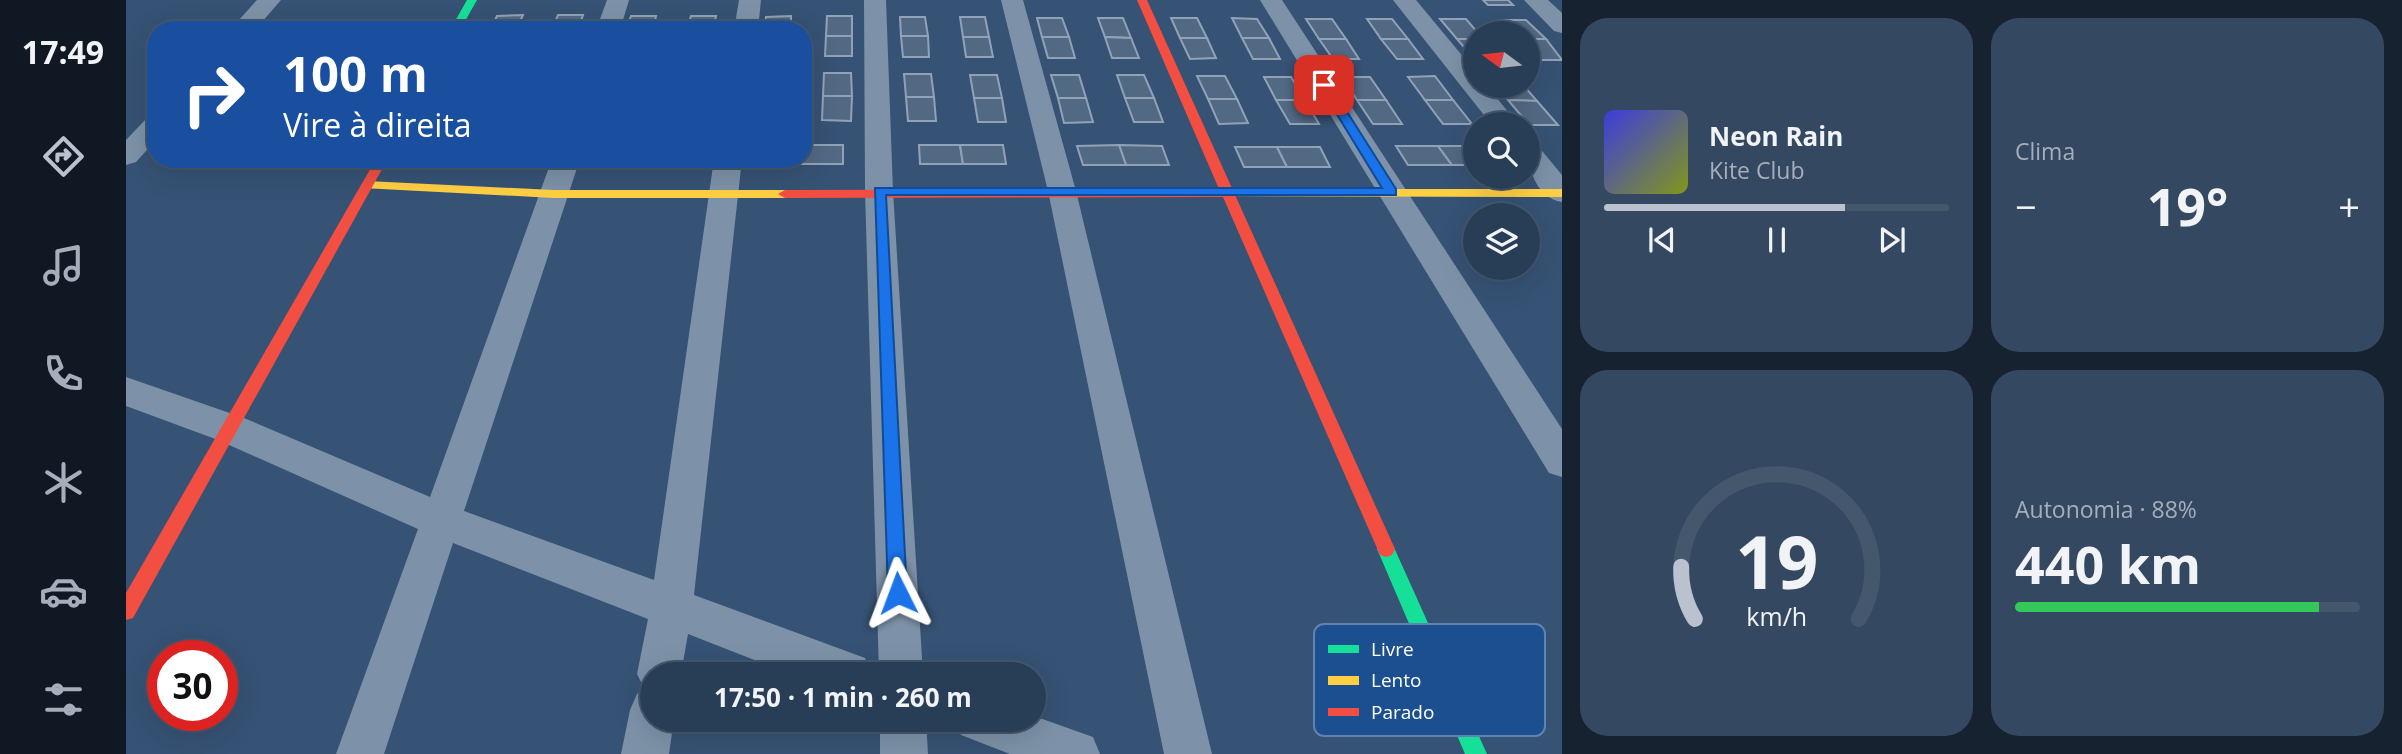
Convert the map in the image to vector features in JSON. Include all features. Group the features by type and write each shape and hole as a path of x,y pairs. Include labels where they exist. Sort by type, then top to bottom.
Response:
{"street":[{"path":"250,21 270,0"},
{"path":"459,21 472,0"},
{"path":"611,21 618,0"},
{"path":"747,21 750,0"},
{"path":"874,0 879,191 900,662"},
{"path":"1012,0 1062,191 1188,754"},
{"path":"1142,0 1230,193 1419,624"},
{"path":"1271,0 1562,461"},
{"path":"1404,0 1495,112"},
{"path":"1535,0 1562,26"},
{"path":"126,156 147,134"},
{"path":"1540,166 1562,193"},
{"path":"126,611 376,168"},
{"path":"366,185 560,176 726,176 879,191 1562,193"},
{"path":"360,754 560,176"},
{"path":"661,662 671,608 726,176"},
{"path":"126,391 231,429 442,521 817,662"},
{"path":"645,754 649,732"},
{"path":"903,732 904,754"},
{"path":"1014,732 1076,754"},
{"path":"1468,736 1476,754"}],"building":[{"path":"1483,0 1508,0 1513,5 1488,5"},
{"path":"523,15 520,21 494,21 497,16"},
{"path":"558,15 583,15 581,21 556,21"},
{"path":"631,16 656,16 655,21 629,21"},
{"path":"691,16 716,16 715,21 690,21"},
{"path":"791,16 791,21 766,21 766,17"},
{"path":"827,16 852,16 852,36 826,36"},
{"path":"900,17 925,17 928,36 901,36"},
{"path":"960,17 985,17 989,37 963,37"},
{"path":"1037,18 1062,18 1069,37 1042,37"},
{"path":"1098,18 1123,18 1131,38 1105,37"},
{"path":"1171,18 1197,18 1207,38 1180,38"},
{"path":"1232,18 1257,19 1269,38 1242,38"},
{"path":"1306,19 1332,19 1346,39 1319,39"},
{"path":"1367,19 1392,19 1408,39 1381,39"},
{"path":"1440,19 1468,21 1463,21 1463,39 1457,39"},
{"path":"826,36 852,36 852,56 825,56"},
{"path":"901,36 928,36 929,57 903,57"},
{"path":"963,37 989,37 993,57 966,57"},
{"path":"1042,37 1069,37 1075,58 1048,58"},
{"path":"1105,37 1131,38 1139,58 1112,58"},
{"path":"1180,38 1207,38 1216,58 1190,59"},
{"path":"1242,38 1269,38 1280,59 1253,59"},
{"path":"1319,39 1346,39 1359,59 1333,59"},
{"path":"1381,39 1408,39 1423,59 1397,59"},
{"path":"1540,39 1546,39 1562,60 1540,60"},
{"path":"824,73 851,73 852,96 823,96"},
{"path":"904,74 931,74 934,97 906,97"},
{"path":"970,75 997,75 1002,98 974,98"},
{"path":"1051,75 1079,75 1086,98 1058,98"},
{"path":"1117,75 1144,75 1154,98 1125,98"},
{"path":"1197,76 1225,76 1237,99 1208,99"},
{"path":"1435,76 1453,100 1425,100 1408,77"},
{"path":"1264,77 1291,77 1305,100 1276,100"},
{"path":"1342,77 1370,77 1386,100 1357,100"},
{"path":"823,96 852,96 851,121 822,120"},
{"path":"906,97 934,97 936,121 908,121"},
{"path":"974,98 1002,98 1006,122 978,122"},
{"path":"1058,98 1086,98 1093,122 1064,123"},
{"path":"1125,98 1154,98 1163,122 1134,122"},
{"path":"1506,98 1534,98 1537,101"},
{"path":"1208,99 1237,99 1248,123 1219,124"},
{"path":"1276,100 1305,100 1319,124 1290,124"},
{"path":"1357,100 1386,100 1402,124 1373,124"},
{"path":"1425,100 1453,100 1463,113 1463,124 1443,124"},
{"path":"1508,100 1537,101 1558,125 1540,125 1540,112 1518,112"},
{"path":"812,145 843,145 843,164 812,164"},
{"path":"919,145 960,145 963,164 920,164"},
{"path":"960,145 1003,145 1006,164 963,164"},
{"path":"1119,145 1162,146 1169,165 1126,165"},
{"path":"1119,145 1126,165 1083,165 1077,146"},
{"path":"1396,146 1438,146 1452,165 1408,165"},
{"path":"1438,146 1463,146 1463,165 1452,165"},
{"path":"1235,147 1277,147 1287,167 1244,167"},
{"path":"1277,147 1320,147 1330,167 1287,167"}],"traffic: fast":[{"path":"460,21 472,0"},
{"path":"1386,549 1419,624"},
{"path":"1468,736 1476,754"}],"traffic: slow":[{"path":"367,185 554,194 785,194"},
{"path":"1228,193 1562,193"}],"traffic: jam":[{"path":"1142,0 1386,549"},
{"path":"126,611 377,168"},
{"path":"785,194 1228,193"}],"route":[{"path":"898,593 879,191 1391,192 1324,85"}]}
